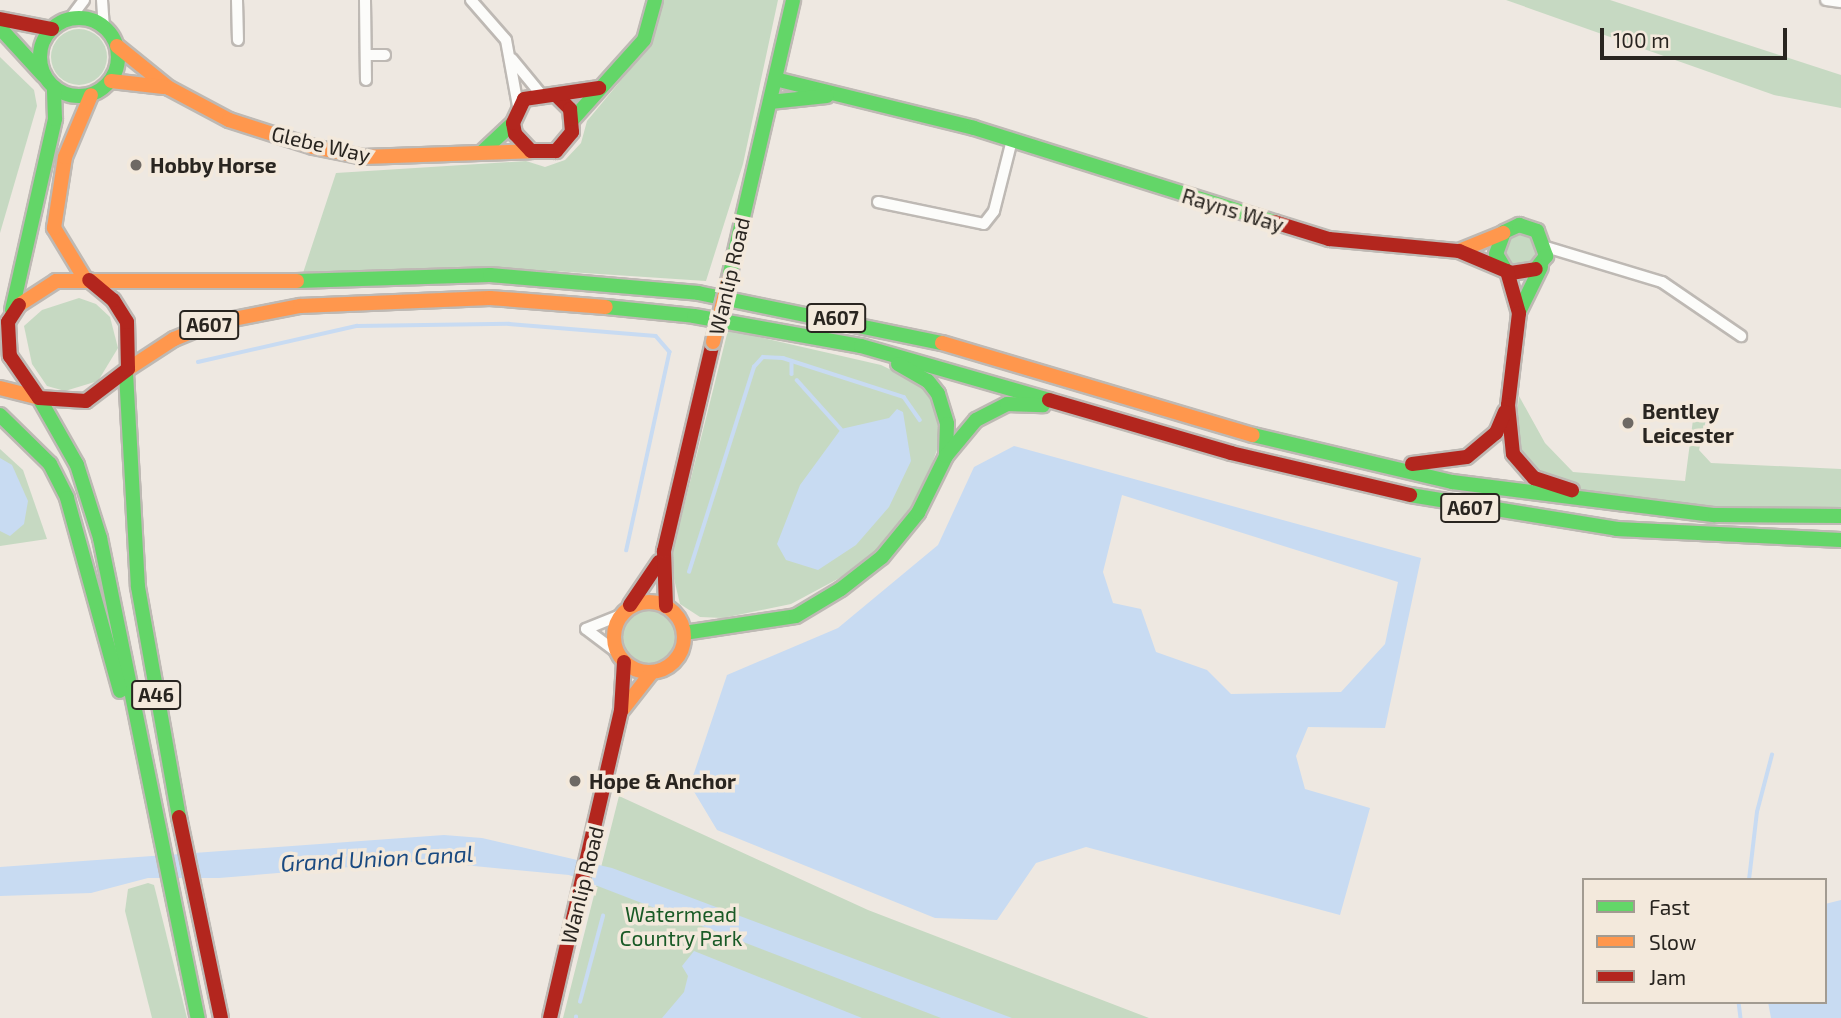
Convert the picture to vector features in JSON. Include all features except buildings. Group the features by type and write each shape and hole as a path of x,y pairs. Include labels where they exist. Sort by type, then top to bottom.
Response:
{"main road":[{"path":"513,123 515,134 531,151 556,151 572,132 573,119 599,88 615,77 644,40 655,0"},
{"name":"Wanlip Road","path":"623,612 641,596 664,551 793,0"},
{"path":"0,19 52,29"},
{"path":"0,28 49,81 78,97 91,95 111,81 117,46 104,27 69,19 52,29 40,56 49,81 55,119 7,314 10,356 38,398"},
{"name":"Glebe Way","path":"117,46 169,88 229,120 313,147 363,157 531,151"},
{"name":"Rayns Way","path":"775,79 827,96 1012,140 1329,239 1459,251 1506,270"},
{"name":"Glebe Way","path":"111,81 169,88"},
{"path":"482,152 513,123 519,106 540,93 556,95 599,88"},
{"path":"0,388 38,398 86,401 127,371 127,322 113,300 87,280 62,249 54,228 65,157 91,95"},
{"path":"556,95 573,119"},
{"name":"Rayns Way","path":"770,102 827,96"},
{"path":"1519,313 1496,248 1504,232 1528,226 1546,247 1541,267 1519,313 1508,405 1513,454 1534,478 1633,507"},
{"name":"Rayns Way","path":"1459,251 1504,232"},
{"path":"1506,270 1525,275 1541,267"},
{"name":"A607","path":"87,280 202,284 490,275 698,293 846,320 967,349 1237,431 1452,482 1633,507 1841,516"},
{"path":"7,314 40,287 87,280"},
{"name":"A607","path":"127,371 174,339 253,313 409,299 490,298 681,314 861,346 1231,453 1462,507 1617,529 1841,540"},
{"path":"861,346 928,381 944,408 946,456"},
{"name":"A46","path":"127,371 138,587 195,902 221,1018"},
{"name":"A46","path":"38,398 72,455 91,505 198,1018"},
{"path":"684,632 796,617 841,589 883,557 911,522 946,456 976,420 1007,404 1109,416"},
{"path":"1364,461 1420,465 1467,457 1496,433 1508,405"},
{"path":"0,415 50,464 67,498 145,768"},
{"name":"Wanlip Road","path":"664,551 666,606"},
{"path":"642,602 666,606 684,632 678,656 652,672 620,657 613,633 623,612 642,602"},
{"name":"Wanlip Road","path":"550,1018 621,711 620,657"},
{"name":"Wanlip Road","path":"621,711 652,672"}],"street":[{"path":"69,19 83,0"},
{"path":"102,0 104,27"},
{"path":"237,0 238,40"},
{"path":"365,0 366,80"},
{"path":"471,0 497,25 511,57 519,106"},
{"path":"1826,0 1841,2"},
{"path":"366,55 385,55"},
{"path":"511,57 540,93"},
{"path":"878,202 984,224 994,211 1012,140"},
{"path":"1546,247 1662,282 1741,336"},
{"path":"620,657 586,629 623,612"}],"green space":[{"path":"664,0 778,0 743,164 706,281 479,266 303,273 336,173 526,161 545,167 565,160 581,143 587,121 652,43"},
{"path":"1506,0 1610,0 1841,75 1841,108 1774,95"},
{"path":"79,29 90,31 99,37 105,46 105,68 99,77 90,83 79,85 68,83 59,77 53,68 51,57 53,46 59,37 68,31"},
{"path":"0,57 34,90 37,106 0,233"},
{"path":"1511,227 1545,242 1534,272 1499,262"},
{"path":"79,298 96,304 110,317 118,348 98,381 65,391 47,386 32,364 24,326 42,310"},
{"path":"728,330 881,365 910,379 925,390 938,414 941,439 922,491 886,542 849,573 791,604 723,618 700,617 680,604 670,562"},
{"path":"1519,396 1545,443 1573,472 1685,481 1694,412 1707,415 1699,450 1711,463 1841,469 1841,516 1715,515 1558,487 1513,454"},
{"path":"0,449 23,470 47,539 0,546"},
{"path":"649,602 674,612 684,637 674,662 649,672 624,662 614,637 624,612"},
{"name":"Watermead Country Park","path":"619,796 868,910 1149,1018 563,1018"},
{"path":"148,883 154,885 187,1018 152,1018 125,911 128,889"}],"water":[{"path":"897,409 903,412 911,461 889,507 856,545 818,570 786,560 777,544 800,485 841,429 889,418"},
{"path":"1014,446 1421,558 1385,728 1308,727 1296,756 1305,789 1370,808 1340,915 1086,847 1036,863 997,920 935,918 717,830 690,785 727,675 838,628 938,545 974,467","holes":["1122,495 1398,582 1385,644 1341,692 1231,694 1207,670 1156,652 1141,609 1113,603 1103,572"]},
{"path":"0,458 12,465 28,501 24,524 10,536 0,531"},
{"name":"Grand Union Canal","path":"444,835 482,838 612,868 1012,1018 941,1018 569,875 422,861 219,878 148,878 91,893 0,896 0,867"},
{"path":"1841,900 1841,1018 1771,1018 1768,1004 1827,1004 1827,904"},
{"path":"694,951 862,1018 662,1018 684,992 688,976 682,966"}],"waterway":[{"path":"198,362 357,326 509,324 656,336 670,352 627,550"},
{"path":"689,572 754,367 763,357 783,358 904,397 920,420"},
{"path":"792,363 792,374"},
{"path":"797,380 841,429"},
{"path":"1749,878 1757,812 1772,755"},
{"path":"580,1002 603,916"},
{"path":"1739,1004 1741,1018"}],"traffic: fast":[{"path":"573,119 644,40 655,0"},
{"path":"728,282 793,0"},
{"path":"79,18 94,21 111,35 118,57 115,72 101,89 79,96 64,93 47,79 40,57 43,42 57,25 79,18"},
{"path":"0,28 43,75"},
{"path":"775,79 974,128 1274,222"},
{"path":"12,310 55,119 54,87"},
{"path":"770,102 827,96"},
{"path":"482,152 513,123"},
{"path":"1505,269 1496,254 1504,232 1519,225 1537,231 1546,256 1536,269"},
{"path":"1520,310 1541,267"},
{"path":"297,281 490,275 698,293 942,343"},
{"path":"606,307 694,316 861,346 1049,400"},
{"path":"898,364 928,381 938,394 947,424 946,456"},
{"path":"126,373 138,587 179,817"},
{"path":"39,398 77,465 100,538 198,1018"},
{"path":"684,633 796,616 841,589 882,557 918,513 946,456 976,420 1007,404 1043,405"},
{"path":"0,415 50,464 67,498 120,691"},
{"path":"1253,435 1452,482 1715,515 1841,516"},
{"path":"1410,495 1617,529 1841,540"}],"traffic: slow":[{"path":"117,46 169,88 229,120 313,147 363,157 531,151"},
{"path":"111,81 164,87"},
{"path":"85,279 54,228 65,157 91,95"},
{"path":"1459,251 1503,233"},
{"path":"19,305 56,281 297,281"},
{"path":"713,342 728,282"},
{"path":"128,369 174,339 213,323 300,306 490,298 606,307"},
{"path":"942,343 1253,435"},
{"path":"0,388 37,397"},
{"path":"649,602 674,612 684,637 674,662 649,672 624,662 614,637 624,612 649,602"},
{"path":"623,709 652,672"}],"traffic: jam":[{"path":"0,19 52,29"},
{"path":"556,95 570,109 572,132 556,151 531,151 515,134 513,123 524,99 599,88"},
{"path":"1274,222 1329,239 1459,251 1511,273 1536,269"},
{"path":"1507,271 1519,313 1508,405 1513,454 1534,478 1572,490"},
{"path":"19,305 8,322 10,356 39,398 86,401 128,369 127,322 113,300 89,280"},
{"path":"666,606 664,551 713,342"},
{"path":"1049,400 1231,453 1410,495"},
{"path":"1412,464 1467,457 1496,433 1505,412"},
{"path":"630,605 659,562"},
{"path":"550,1018 621,711 624,662"},
{"path":"179,817 221,1018"}],"place":[{"name":"Hobby Horse","path":"136,165"},
{"name":"Bentley Leicester","path":"1628,423"},
{"name":"Hope & Anchor","path":"575,781"}]}
